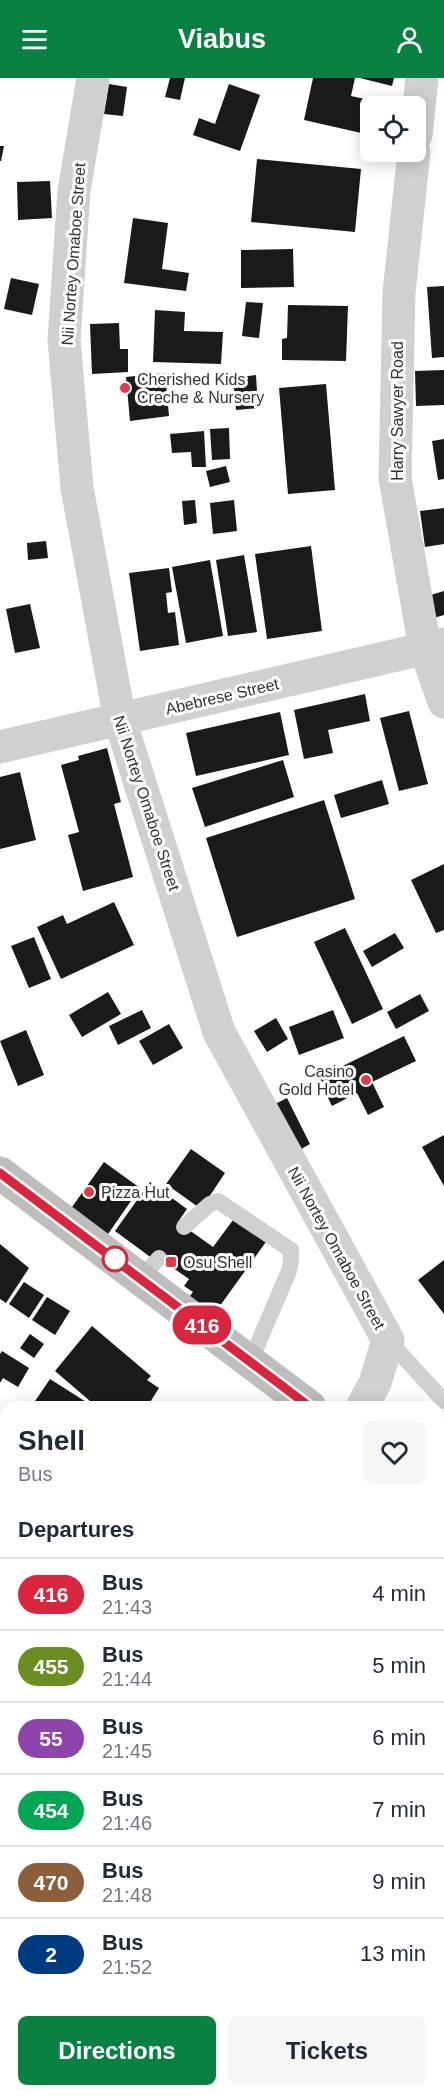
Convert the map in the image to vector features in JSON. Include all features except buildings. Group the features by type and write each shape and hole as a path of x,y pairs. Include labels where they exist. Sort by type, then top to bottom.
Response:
{"main road":[{"path":"0,1173 150,1268 250,1362 302,1401"}],"street":[{"name":"Nii Nortey Omaboe Street","path":"93,78 74,191 64,340 77,488 120,720 219,1032 388,1340 375,1383 365,1401"},
{"path":"420,96 422,78"},
{"name":"Harry Sawyer Road","path":"413,162 399,293 395,478 435,646 444,702"},
{"name":"Abebrese Street","path":"0,747 435,646"}],"lane":[{"path":"184,1227 210,1204 218,1201 291,1250 289,1271 250,1362"},
{"path":"388,1340 444,1401"}],"bus line":[{"name":"416","path":"0,1173 302,1401"}],"place":[{"name":"Cherished Kids Creche & Nursery","path":"125,388"},
{"name":"Casino Gold Hotel","path":"366,1080"},
{"name":"Pizza Hut","path":"89,1192"},
{"name":"Osu Shell","path":"171,1262"}]}
